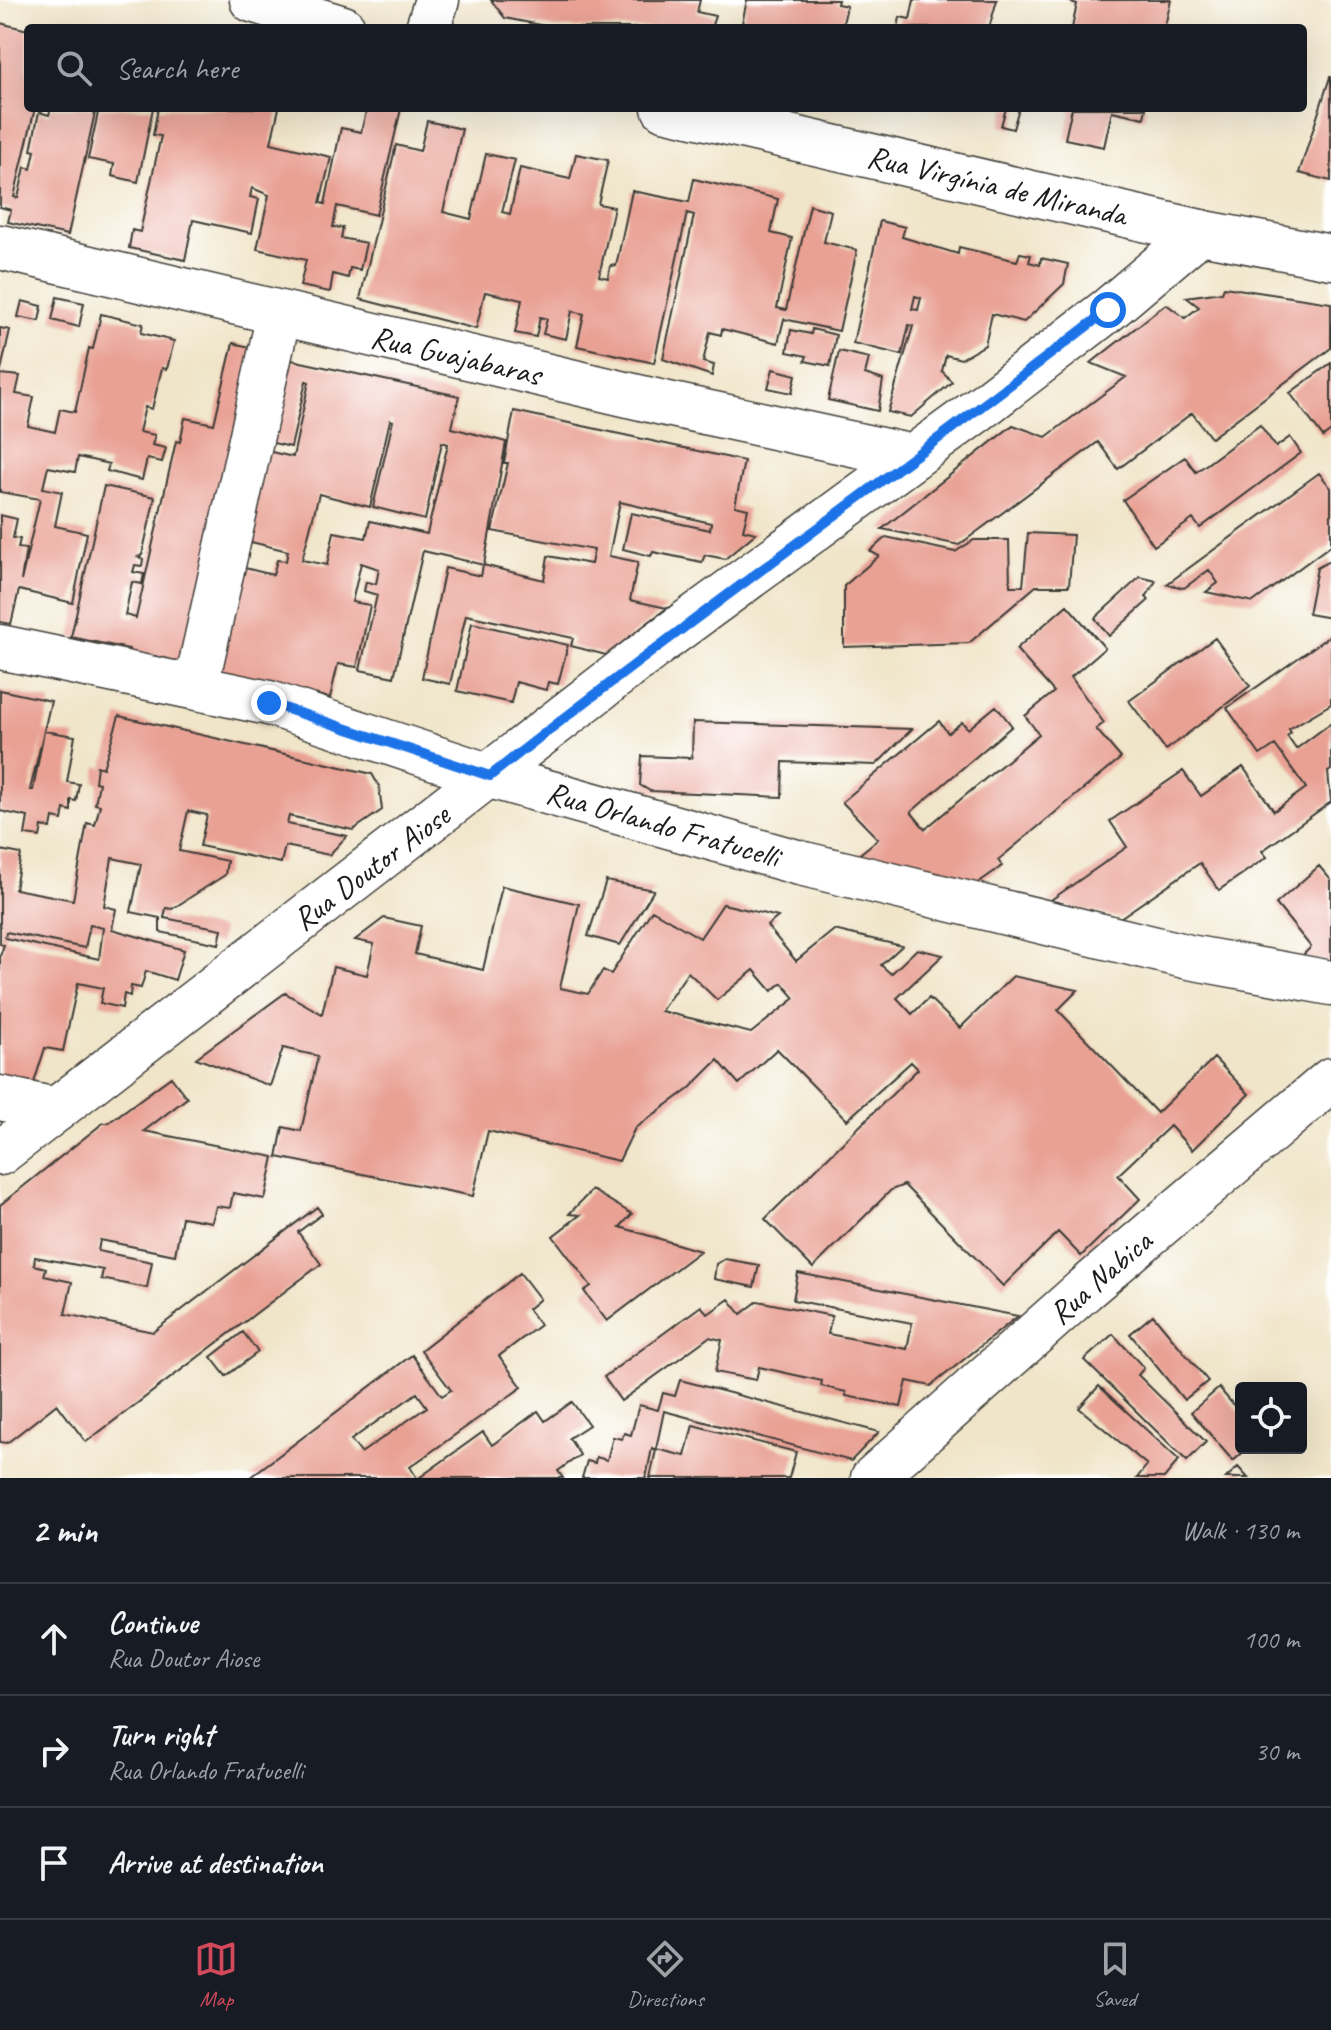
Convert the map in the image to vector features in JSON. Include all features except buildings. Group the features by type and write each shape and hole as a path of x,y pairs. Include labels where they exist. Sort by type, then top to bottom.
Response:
{"street":[{"path":"252,0 330,24"},
{"path":"429,24 437,0"},
{"name":"Rua Virgínia de Miranda","path":"681,112 1200,232 1331,257"},
{"name":"Rua Doutor Aiose","path":"0,1153 659,643 1108,310 1200,232"},
{"name":"Rua Guajabaras","path":"0,247 279,314 913,457"},
{"path":"196,686 279,314"},
{"name":"Rua Orlando Fratucelli","path":"0,647 196,686 297,712 490,776 800,863 1189,957 1331,983"},
{"name":"Rua Nabica","path":"873,1478 1084,1290 1331,1080"},
{"path":"0,1098 56,1110"}],"route":[{"path":"269,703 490,776 659,643 987,403 1108,310"}]}
